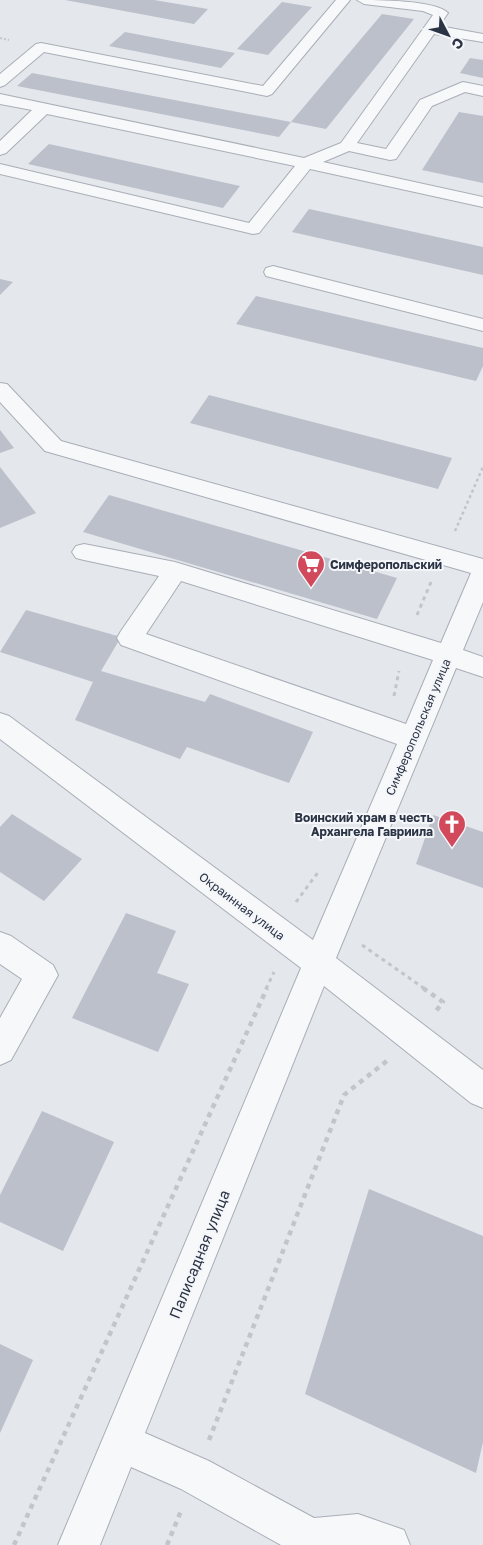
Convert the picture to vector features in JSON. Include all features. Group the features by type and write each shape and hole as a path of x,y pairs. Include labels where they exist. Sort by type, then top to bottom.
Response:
{"street":[{"path":"0,82 41,47 267,91 343,0"},
{"path":"0,170 253,229 306,163 347,146 441,13 425,7 364,0"},
{"path":"430,29 483,38"},
{"path":"347,146 390,155 426,103 463,87 483,91"},
{"path":"0,99 483,202"},
{"path":"0,150 44,108"},
{"path":"273,272 483,325"},
{"path":"0,389 54,446 483,568"},
{"path":"84,552 175,571 405,640 483,667"},
{"path":"175,571 130,638 413,738"},
{"name":"Симферопольская улица","path":"319,963 483,573"},
{"name":"Окраинная улица","path":"0,724 319,963 483,1090"},
{"path":"0,946 42,975 0,1049"},
{"name":"Палисадная улица","path":"79,1545 319,963"},
{"path":"122,1443 195,1475 310,1542 358,1535 388,1545"}],"path":[{"path":"14,1545 288,940 294,906 324,863"},
{"path":"167,1545 344,1095 415,1038 443,1002 334,925"}],"building":[{"path":"65,0 154,0 208,9 194,24"},
{"path":"282,2 312,7 268,55 237,49"},
{"path":"382,14 414,19 326,129 291,122"},
{"path":"125,32 235,53 221,68 109,46"},
{"path":"470,58 483,60 483,78 460,73"},
{"path":"32,73 291,122 279,137 17,86"},
{"path":"459,112 483,116 483,183 422,170"},
{"path":"49,144 240,186 223,208 28,164"},
{"path":"309,209 483,247 483,275 292,232"},
{"path":"0,279 13,282 0,295"},
{"path":"256,296 483,348 483,366 476,381 236,324"},
{"path":"209,395 452,458 438,489 190,423"},
{"path":"0,430 14,448 0,453"},
{"path":"0,467 36,513 0,528"},
{"path":"109,495 397,578 377,619 83,532"},
{"path":"26,610 121,637 101,671 205,702 210,694 313,732 289,783 187,747 180,759 75,720 93,682 0,652"},
{"path":"12,814 82,859 44,901 0,872 0,827"},
{"name":"Воинский храм в честь Архангела Гавриила","path":"433,815 483,832 483,888 416,864"},
{"path":"126,913 176,931 157,973 189,984 158,1052 72,1018"},
{"path":"42,1111 114,1142 63,1251 0,1222 0,1195"},
{"path":"369,1189 483,1236 483,1442 476,1473 305,1394"},
{"path":"0,1344 33,1360 0,1433"}],"place":[{"name":"Симферопольский","path":"311,588"},
{"name":"Воинский храм в честь Архангела Гавриила","path":"452,848"}]}
